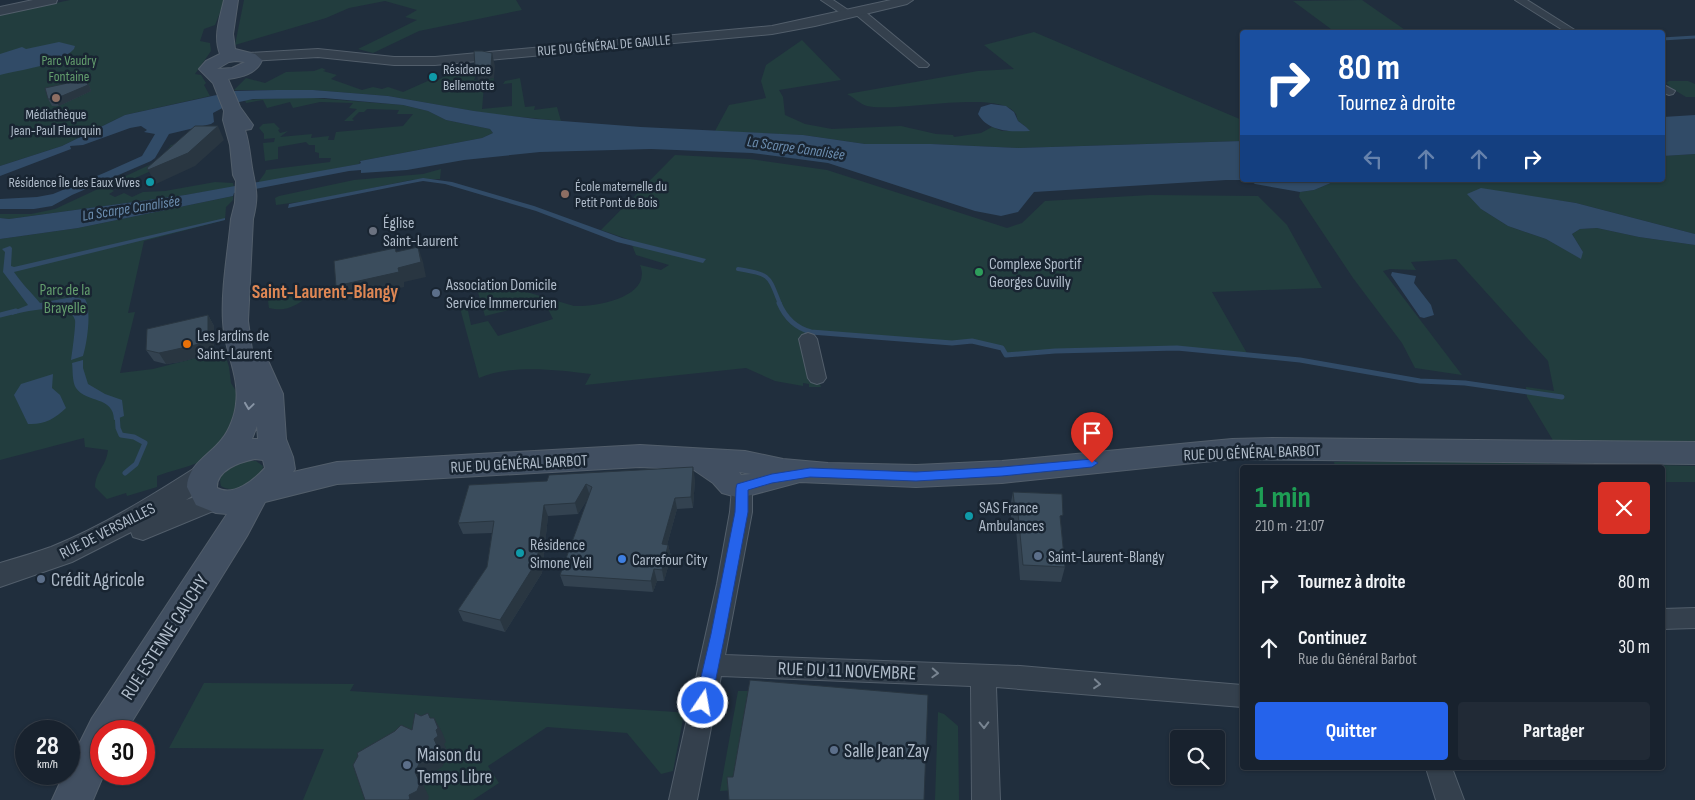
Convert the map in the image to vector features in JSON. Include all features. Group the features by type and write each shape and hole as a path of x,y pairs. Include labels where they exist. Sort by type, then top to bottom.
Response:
{"main road":[{"path":"211,69 217,46 224,33 231,0"},
{"path":"224,33 227,53 247,62"},
{"path":"211,69 226,74 247,62"},
{"path":"229,99 235,77 247,62"},
{"path":"211,69 218,77 229,99 232,120 239,140 250,217 246,311 247,332 251,350 268,387 272,439 280,469 274,479 256,493 238,500 215,484"},
{"path":"215,484 228,452 240,435 250,405 250,380 239,350 235,322 242,219 246,195"},
{"name":"RUE DU GÉNÉRAL BARBOT","path":"256,493 337,474 640,456 700,460 744,475 772,478 810,473 885,476 1031,469 1232,449 1695,453"},
{"path":"215,484 231,455 250,450 267,450 278,459"},
{"name":"RUE DU GÉNÉRAL BARBOT","path":"278,459 300,469 337,474"},
{"name":"RUE ESTENNE CAUCHY","path":"215,484 229,517 224,544"},
{"name":"RUE ESTENNE CAUCHY","path":"112,720 256,493"},
{"path":"69,795 90,758"}],"street":[{"path":"0,11 51,0"},
{"path":"826,0 854,13 923,65"},
{"name":"RUE DU GÉNÉRAL DE GAULLE","path":"247,62 297,54 330,53 402,62 435,61 762,31 797,26 907,0"},
{"path":"1520,0 1570,30"},
{"path":"808,339 818,378"},
{"path":"683,800 741,512 744,475"},
{"name":"RUE DE VERSAILLES","path":"0,575 60,555 124,537 178,513 215,484"},
{"path":"1665,619 1695,618"},
{"name":"RUE DU 11 NOVEMBRE","path":"711,665 1020,677 1240,696"},
{"path":"983,676 986,800"},
{"path":"1439,770 1450,800"}],"green space":[{"name":"Parc Vaudry Fontaine","path":"70,0 225,0 215,25 204,29 200,41 210,43 211,51 195,74 201,75 210,96 125,115 62,146 0,166 0,15"},
{"path":"244,0 516,0 522,10 419,31 373,53 358,49 417,20 405,17 417,10 385,1 349,8 326,18 235,45"},
{"path":"1362,0 1405,30 1332,30 1293,1"},
{"path":"1034,32 1240,119 1240,141 1019,148 931,144 865,144 803,135 715,131 729,105 766,98 761,81 766,65 802,40 841,80 779,90 783,97 785,115 805,124 832,129 901,126 936,134 953,135 954,137 981,133 992,127 1002,131 1029,131 1018,121 1016,114 1006,106 970,102 900,107 867,106 847,94 978,71 1014,69 984,45"},
{"path":"322,68 326,70 323,71 337,75 331,79 362,90 373,87 382,89 388,87 403,92 430,80 435,82 453,71 479,68 474,80 494,78 493,85 484,86 482,109 512,106 512,83 503,84 505,81 520,78 525,107 535,106 534,110 557,107 561,121 490,114 388,96 313,90 234,90 246,78 265,83 286,72 314,71"},
{"path":"1669,81 1688,81 1695,84 1695,97 1686,97 1668,86 1666,83"},
{"path":"301,97 403,105 428,111 446,120 490,129 493,133 482,138 360,161 359,164 257,184 266,170 330,162 331,158 319,158 319,153 315,152 315,145 309,145 306,142 278,147 278,159 265,161 263,143 274,142 275,138 264,139 264,134 259,128 263,124 274,123 280,129 278,130 280,133 288,131 280,137 312,134 311,138 329,136 328,140 334,140 336,132 403,126 413,114 397,114 399,110 367,109 364,112 359,112 352,119 353,121 344,121 357,109 349,108 353,103 320,102 293,108 290,102 267,108 263,100 246,103 245,100"},
{"path":"180,143 164,165 111,189 114,191 109,194 115,197 124,193 132,197 143,192 165,191 215,182 233,183 234,187 9,219 0,218 0,214 31,214 55,209 160,160 171,145"},
{"path":"1695,154 1695,234 1576,203 1541,198 1481,209 1508,226 1546,239 1580,258 1583,252 1572,234 1580,229 1597,228 1639,237 1695,245 1695,444 1554,442 1527,397 1526,387 1554,391 1548,361 1456,259 1411,262 1416,270 1390,269 1383,271 1462,375 1415,368 1402,343 1353,278 1299,197 1300,192 1314,190 1333,182 1665,182 1665,156"},
{"name":"Complexe Sportif Georges Cuvilly","path":"675,155 750,159 827,170 1007,228 1022,223 1045,201 1150,195 1258,196 1287,225 1322,288 1212,292 1248,355 1177,348 1055,351 1006,355 1002,348 972,341 952,343 806,331 821,387 809,387 809,384 803,383 803,386 775,381 746,368 585,385 591,374 535,369 505,371 479,378 460,308 467,306 471,325 488,321 498,336 553,319 544,301 485,316 475,282 486,280 574,306 584,306 608,302 631,292 638,285 642,276 640,265 661,270 669,265 636,255 630,240 601,230"},
{"path":"441,169 440,179 411,180 314,200 276,205 275,198 279,196 354,180 423,174"},
{"name":"Parc de la Brayelle","path":"233,196 233,200 226,207 225,220 144,241 128,313 135,312 120,373 153,369 224,351 231,383 239,396 225,434 214,451 197,463 157,476 157,487 127,496 126,493 107,499 95,487 97,476 105,461 108,450 85,447 84,438 0,460 0,239 78,228"},
{"path":"291,291 301,294 302,301 286,309 269,308 268,301 278,294"},
{"path":"246,461 256,461 263,466 262,472 253,483 233,489 221,486 220,480 224,472 232,466"},
{"path":"1334,462 1547,462 1552,465 1334,465"},
{"path":"1617,464 1656,465 1594,465"},
{"path":"1665,465 1695,466 1695,482 1665,482"},
{"path":"204,683 354,684 350,691 684,714 673,771 661,774 627,733 547,727 488,766 499,783 473,800 303,800 324,749 169,748"},
{"path":"738,691 748,691 752,694 735,790 720,791"},
{"path":"938,712 944,714 958,726 959,800 935,800"}],"water":[{"path":"59,42 75,46 74,49 68,55 50,63 0,75 0,54 22,47 26,49"},
{"name":"La Scarpe Canalisée","path":"313,90 388,96 474,111 536,119 641,127 803,135 865,144 931,144 1019,148 1240,141 1240,180 1034,192 1018,212 1001,216 975,211 828,163 752,153 651,149 540,152 464,160 407,170 361,173 361,170 349,171 234,193 233,196 78,228 0,239 0,218 9,219 185,195 359,164 361,163 360,161 482,138 493,133 490,129 446,120 428,111 403,105 324,98 253,99 230,104 213,113 214,122 211,124 169,134 155,158 151,161 72,195 52,206 34,209 0,209 0,199 53,194 142,156 155,134 144,132 147,130 141,126 130,128 83,145 70,146 71,149 0,176 0,166 62,146 125,115 235,91"},
{"path":"991,104 1006,106 1014,112 1018,121 1030,131 1001,130 982,120 978,114 981,107"},
{"path":"1695,115 1695,154 1665,156 1665,117"},
{"path":"423,178 452,182 534,206 622,238 706,259 703,263 617,242 536,211 445,184 423,181 288,208 289,204"},
{"path":"1252,182 1333,182 1314,190 1300,192"},
{"path":"1481,188 1576,203 1695,234 1695,245 1639,237 1597,228 1580,229 1572,234 1583,252 1581,259 1546,239 1508,226 1481,209 1467,194"},
{"path":"225,218 225,220 14,272 40,303 72,297 85,299 88,318 83,356 71,360 75,320 71,314 57,309 47,309 12,315 11,312 28,305 3,272 5,252 2,249 10,246 12,248 11,266 14,267"},
{"path":"1392,272 1416,276 1414,283 1431,305 1434,315 1424,318 1420,317 1391,275"},
{"path":"83,360 83,368 88,384 105,394 122,400 124,416 114,420 113,412 105,403 86,396 76,388 73,379 72,363"},
{"path":"53,374 52,388 60,395 66,408 48,420 28,424 14,395 21,384"}],"building":[{"path":"474,51 492,53 491,66 475,67"},
{"path":"86,79 88,85 55,99 48,99 45,88"},
{"path":"195,126 218,126 188,153 148,170 147,168"},
{"path":"418,247 421,262 398,268 399,272 336,286 334,261 395,248 396,252"},
{"path":"208,315 208,342 159,353 146,350 147,329"},
{"path":"693,467 691,497 675,498 662,544 668,545 662,570 654,569 651,581 560,575 592,487 586,484 575,503 544,505 537,561 500,620 458,610 487,567 494,521 458,523 469,485 547,481 549,475"},
{"name":"Saint-Laurent-Blangy","path":"1013,492 1062,494 1063,515 1060,516 1065,567 1023,565 1018,513 1015,510"},
{"name":"Salle Jean Zay","path":"750,680 928,695 924,800 729,800 727,777 733,777"},
{"name":"Maison du Temps Libre","path":"415,713 421,716 428,713 430,718 434,718 438,728 436,730 438,736 434,739 437,746 434,754 420,762 415,772 420,783 417,791 409,795 410,799 408,800 365,800 353,765 358,756 357,753 395,731 401,725 412,730"}],"waterway":[{"path":"1665,39 1695,37"},
{"path":"738,269 757,273 767,278 780,304"},
{"path":"779,303 784,313 792,321 801,328 811,332 952,343 972,341 1002,348 1006,355 1055,351 1177,348 1300,360 1420,381 1465,383 1562,397"},
{"path":"0,315 16,311"},
{"path":"117,413 118,428 121,435 134,437 145,443 136,464 125,473"}],"place":[{"name":"Résidence Bellemotte","path":"433,77"},
{"name":"Médiathèque Jean-Paul Fleurquin","path":"56,98"},
{"name":"Résidence Île des Eaux Vives","path":"150,182"},
{"name":"École maternelle du Petit Pont de Bois","path":"565,194"},
{"name":"Église Saint-Laurent","path":"373,231"},
{"name":"Complexe Sportif Georges Cuvilly","path":"979,272"},
{"name":"Association Domicile Service Immercurien","path":"436,293"},
{"name":"Les Jardins de Saint-Laurent","path":"187,344"},
{"name":"SAS France Ambulances","path":"969,516"},
{"name":"Résidence Simone Veil","path":"520,553"},
{"name":"Saint-Laurent-Blangy","path":"1038,556"},
{"name":"Carrefour City","path":"622,559"},
{"name":"Crédit Agricole","path":"41,579"},
{"name":"Salle Jean Zay","path":"834,750"},
{"name":"Maison du Temps Libre","path":"407,765"}],"district":[{"name":"Saint-Laurent-Blangy","path":"325,291"}],"route":[{"path":"703,703 728,584 741,512 742,488 772,478 810,473 916,476 1002,472 1092,463"}]}
